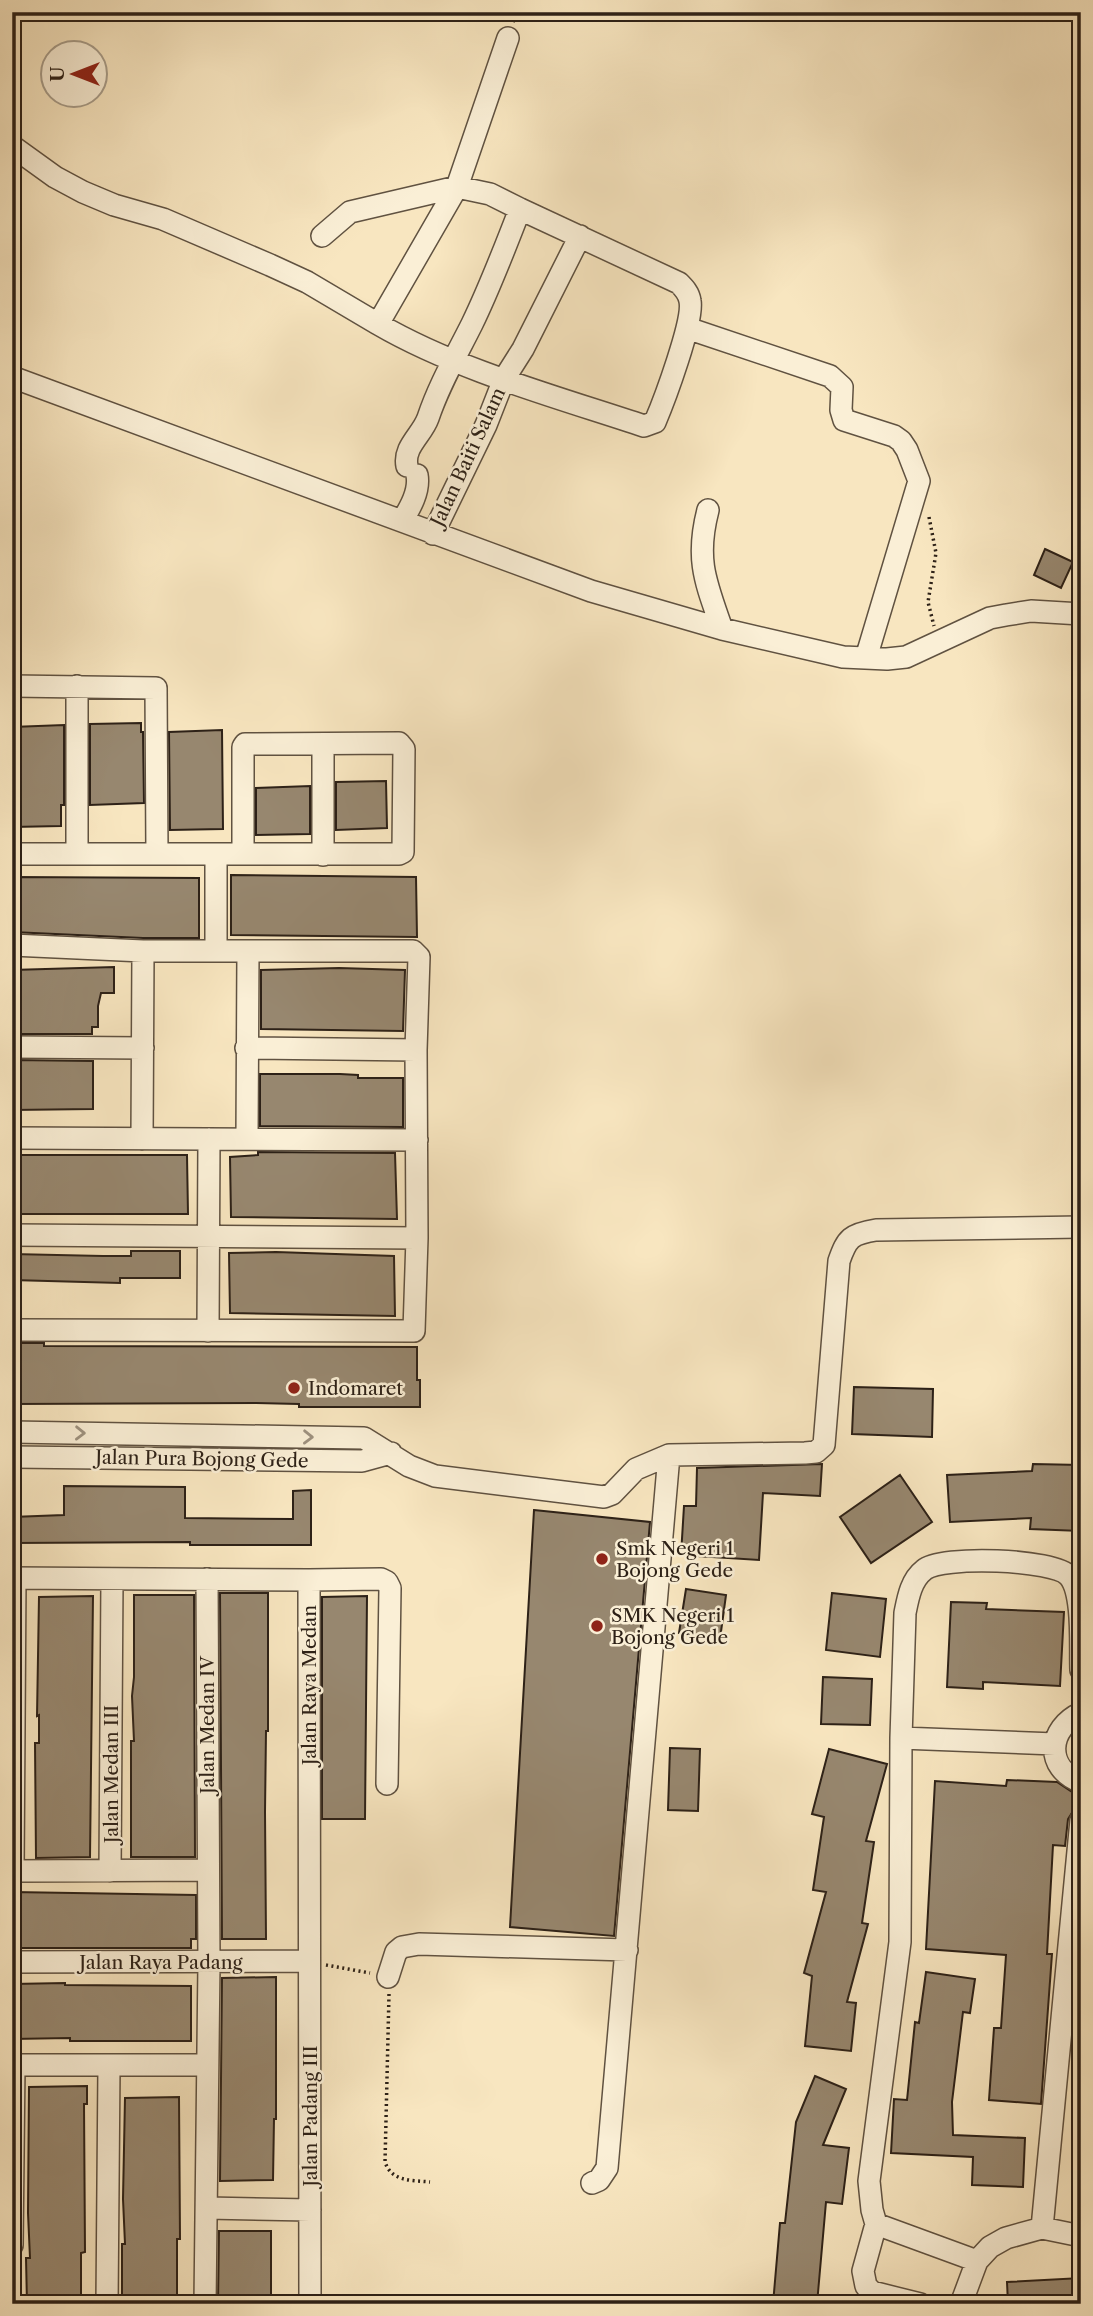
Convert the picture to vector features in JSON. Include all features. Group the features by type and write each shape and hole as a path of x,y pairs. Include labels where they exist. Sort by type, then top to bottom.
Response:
{"street":[{"path":"378,324 457,187 508,38"},
{"path":"15,156 83,192 114,205 163,219 307,282 397,335 453,359 644,426 654,422 662,406 687,328 691,304 688,293 679,283 489,194 457,187 350,212 322,236"},
{"path":"402,521 418,484 406,459 409,447 424,428 433,397 485,296 520,209"},
{"name":"Jalan Baiti Salam","path":"433,534 486,425 504,379 535,327 580,236"},
{"path":"687,328 836,379 842,387 841,410 845,421 894,436 907,450 919,481 866,658"},
{"path":"12,377 592,591 722,629 843,657 906,657 998,616 1031,611 1081,614"},
{"path":"709,510 701,547 702,563 722,629"},
{"path":"12,686 156,688 157,854"},
{"path":"77,686 77,854"},
{"path":"12,854 323,855 399,854 404,848 402,745 245,744 243,854"},
{"path":"323,744 323,855"},
{"path":"216,854 216,951"},
{"path":"12,945 143,951 416,952 419,957 414,1331 12,1330"},
{"path":"142,1139 143,951"},
{"path":"247,1139 248,951"},
{"path":"12,1047 143,1048"},
{"path":"246,1048 416,1050"},
{"path":"12,1138 417,1140"},
{"path":"208,1331 209,1139"},
{"path":"12,1432 364,1438 409,1466 435,1476 604,1497 612,1494 636,1469 669,1455 805,1453 816,1452 824,1445 839,1261 845,1243 858,1233 876,1230 1081,1227"},
{"path":"12,1235 417,1237"},
{"name":"Jalan Pura Bojong Gede","path":"12,1457 362,1461 391,1453"},
{"path":"592,2183 599,2180 607,2168 669,1455"},
{"path":"919,2304 872,2292 866,2286 863,2271 876,2224 869,2181 901,1942 901,1738 906,1604 915,1581 923,1570 935,1563 955,1560 1039,1564 1067,1574 1078,1599 1081,1670"},
{"path":"13,1578 13,1871"},
{"name":"Jalan Raya Medan","path":"13,1578 309,1580 309,1961"},
{"name":"Jalan Medan III","path":"13,1871 110,1871 112,1579"},
{"name":"Jalan Medan IV","path":"207,1580 206,1870 209,1963"},
{"path":"309,1580 381,1580 387,1582 390,1588 387,1784"},
{"path":"1081,1713 1069,1718 1059,1729 1055,1744 1055,1757 1061,1769 1081,1782"},
{"path":"901,1738 1055,1744"},
{"path":"1042,2228 1081,1819"},
{"path":"110,1871 206,1870"},
{"path":"388,1977 396,1952 402,1947 419,1944 627,1950"},
{"name":"Jalan Raya Padang","path":"12,1962 309,1961"},
{"name":"Jalan Padang III","path":"207,2208 310,2210 309,1961"},
{"path":"205,2304 209,1963"},
{"path":"12,2245 13,2066 207,2066"},
{"path":"107,2304 109,2066"},
{"path":"310,2210 310,2304"},
{"path":"876,2224 977,2261"},
{"path":"961,2304 977,2261 990,2247 1006,2238 1042,2228 1081,2236"}],"path":[{"path":"919,481 933,530 936,553 928,589 929,613 942,641"},
{"path":"309,1961 388,1977 385,2162 388,2170 401,2179 430,2182"}],"building":[{"path":"1045,549 1073,562 1061,588 1034,575"},
{"path":"141,723 144,803 90,805 90,724"},
{"path":"64,725 64,805 61,805 61,826 12,827 12,727"},
{"path":"222,730 223,829 170,830 169,732"},
{"path":"386,781 387,828 336,830 336,782"},
{"path":"310,786 310,834 256,835 256,788"},
{"path":"231,875 416,877 417,937 231,935"},
{"path":"12,877 199,878 199,938 12,932"},
{"path":"114,967 114,993 101,993 98,1027 92,1027 92,1034 12,1034 12,970"},
{"path":"261,970 405,970 403,1031 261,1029"},
{"path":"12,1060 93,1061 93,1109 12,1110"},
{"path":"260,1074 340,1074 358,1075 358,1078 403,1078 403,1127 260,1126"},
{"path":"258,1152 395,1153 397,1219 231,1217 230,1157 258,1155"},
{"path":"12,1155 187,1155 188,1214 12,1214"},
{"path":"131,1251 180,1251 180,1278 120,1278 120,1283 12,1280 12,1254 131,1256"},
{"path":"229,1253 394,1256 395,1316 230,1313"},
{"path":"12,1343 44,1343 44,1346 417,1347 420,1407 299,1407 299,1404 256,1403 12,1404"},
{"path":"854,1387 933,1389 932,1437 852,1434"},
{"path":"822,1464 820,1496 763,1493 759,1560 681,1555 684,1506 696,1506 697,1468"},
{"path":"1033,1464 1081,1465 1081,1531 1030,1529 1031,1518 950,1522 947,1475 1032,1471"},
{"path":"900,1475 932,1522 871,1563 840,1517"},
{"path":"64,1486 185,1487 185,1518 293,1519 293,1491 311,1490 311,1545 190,1545 190,1542 12,1543 12,1517 64,1515"},
{"path":"534,1510 650,1522 614,1936 510,1927"},
{"path":"686,1589 726,1595 720,1639 679,1633"},
{"path":"220,1593 268,1593 266,1939 222,1939"},
{"path":"832,1593 886,1599 880,1657 826,1650"},
{"path":"134,1595 194,1595 195,1857 131,1857"},
{"path":"93,1596 90,1857 36,1858 35,1743 39,1743 39,1597"},
{"path":"367,1596 365,1819 322,1819 322,1597"},
{"path":"951,1602 987,1603 986,1609 1064,1612 1060,1686 983,1682 983,1689 947,1687"},
{"path":"823,1677 872,1679 870,1725 821,1724"},
{"path":"670,1748 700,1749 698,1811 668,1810"},
{"path":"829,1749 887,1764 866,1841 874,1842 862,1923 868,1924 847,2002 856,2003 851,2051 805,2046 812,1976 804,1973 826,1892 813,1890 824,1817 812,1814"},
{"path":"1007,1780 1057,1782 1075,1794 1075,1808 1068,1819 1065,1846 1053,1845 1047,1954 1052,1954 1041,2104 989,2100 994,2028 1001,2028 1006,1955 926,1949 935,1781 1006,1786"},
{"path":"12,1892 196,1895 196,1939 191,1939 191,1948 12,1948"},
{"path":"926,1972 975,1979 970,2013 963,2012 952,2102 953,2135 1025,2138 1023,2187 972,2185 973,2157 891,2153 894,2099 907,2100 915,2022 919,2023"},
{"path":"276,1977 273,2180 220,2181 222,1978"},
{"path":"12,1984 191,1986 191,2041 12,2039"},
{"path":"815,2076 846,2089 823,2145 849,2148 842,2204 826,2202 817,2304 773,2304 780,2223 785,2223 796,2122"},
{"path":"87,2086 87,2104 84,2104 85,2252 81,2253 81,2304 27,2304 26,2258 30,2258 29,2087"},
{"path":"179,2097 180,2239 177,2239 177,2304 122,2304 122,2244 125,2244 125,2098"},
{"path":"219,2231 271,2231 271,2304 218,2304"},
{"path":"1081,2278 1081,2304 1008,2304 1007,2282"}],"place":[{"name":"Indomaret","path":"294,1388"},
{"name":"Smk Negeri 1 Bojong Gede","path":"602,1559"},
{"name":"SMK Negeri 1 Bojong Gede","path":"597,1626"}]}
